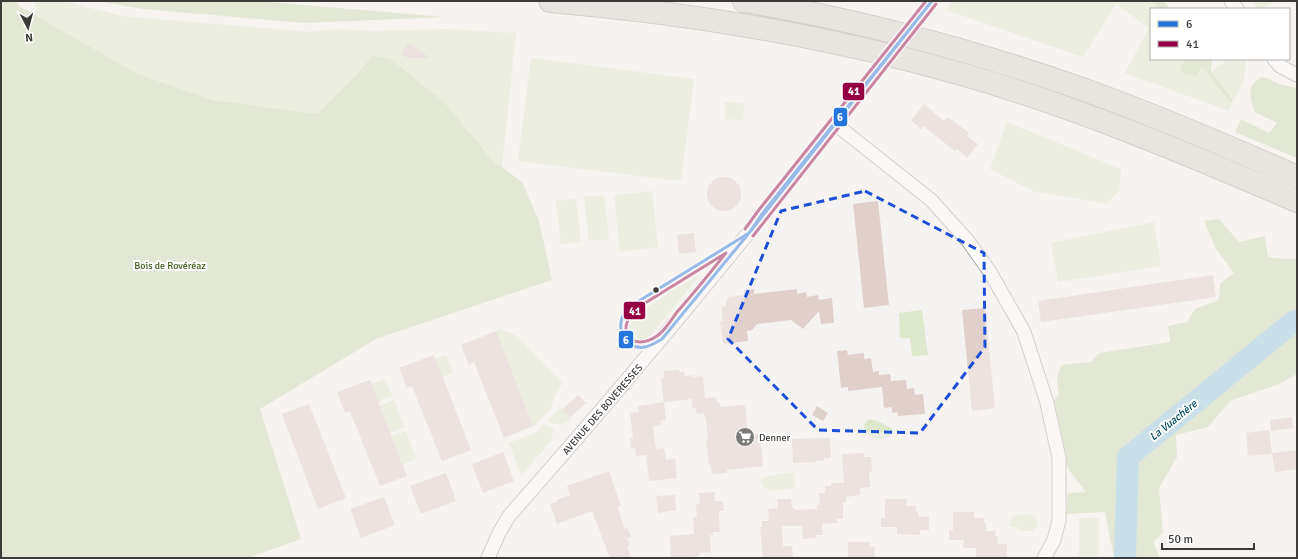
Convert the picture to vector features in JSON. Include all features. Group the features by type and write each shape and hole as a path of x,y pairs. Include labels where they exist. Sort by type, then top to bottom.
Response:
{"highway":[{"path":"550,1 676,14 776,30 861,47 950,71 1026,94 1102,121 1297,201"},
{"path":"744,1 871,27 929,41 1005,63 1143,112 1297,177"}],"street":[{"name":"AVENUE DES BOVERESSES","path":"488,558 499,533 509,516 662,339 749,233 930,4"},
{"path":"1275,60 1280,66 1297,75"},
{"path":"834,124 937,206 968,241 990,272 1024,332 1047,403 1059,458 1059,520 1054,540 1044,558"}],"highlighted area":[{"path":"865,191 984,253 985,347 920,433 818,430 728,339 781,211"}],"green space":[{"name":"Bois de Rovéréaz","path":"1,1 16,1 19,6 138,74 213,100 317,114 358,73 372,56 389,58 445,103 495,164 502,167 522,182 539,221 552,280 376,339 260,409 301,539 248,558 1,558"},
{"path":"35,1 62,1 122,16 308,32 340,29 370,31 448,29 516,33 502,167 495,165 445,103 372,56 358,73 317,114 213,100 138,74 35,15"},
{"path":"98,1 255,1 444,17 305,23 142,9"},
{"path":"953,1 1152,1 1158,8 1150,8 1150,60 1186,60 1180,65 1202,66 1231,103 1229,111 1125,73 1149,28 1116,4 1083,57 946,10"},
{"path":"1152,1 1164,1 1169,8 1158,8"},
{"path":"1252,1 1274,1 1264,8 1257,8"},
{"path":"531,58 694,79 681,181 518,161"},
{"path":"1186,60 1212,60 1211,72 1233,100 1231,103 1202,67 1196,76 1182,73 1180,65"},
{"path":"1227,60 1246,60 1243,81 1233,100 1211,72"},
{"path":"1262,77 1279,84 1297,88 1297,158 1235,132 1241,119 1269,133 1277,123 1255,112 1253,107 1250,93 1251,88 1257,80"},
{"path":"725,102 744,103 743,120 725,119"},
{"path":"1007,122 1121,169 1119,191 1106,204 1035,192 990,169"},
{"path":"652,191 658,247 620,252 614,195"},
{"path":"604,195 609,239 589,241 584,197"},
{"path":"576,199 581,242 561,244 556,201"},
{"path":"1219,219 1239,242 1265,236 1268,257 1287,259 1297,258 1297,374 1279,384 1230,401 1208,427 1176,435 1177,457 1159,488 1163,533 1153,542 1160,558 1114,558 1105,512 1066,514 1068,493 1086,492 1069,470 1046,410 1059,394 1057,379 1061,365 1091,362 1099,353 1170,342 1168,326 1187,322 1195,309 1219,300 1220,284 1234,273 1216,249 1204,221"},
{"path":"1154,222 1161,266 1058,282 1051,243"},
{"path":"702,273 649,337 646,339 635,339 629,334 627,325 631,317"},
{"path":"922,310 928,355 912,356 910,338 900,338 899,313"},
{"path":"503,329 503,331 513,334 519,338 563,383 554,397 551,408 535,426 533,426 495,331"},
{"path":"446,355 453,373 442,377 435,359"},
{"path":"385,379 392,396 378,402 371,384"},
{"path":"394,400 404,427 390,433 380,406"},
{"path":"560,407 570,418 570,420 568,422 557,424 549,423 549,420"},
{"path":"869,419 893,429 893,434 880,440 869,437 864,429 865,424"},
{"path":"543,424 554,428 551,441 521,475 509,443 537,432"},
{"path":"406,431 416,459 403,464 392,436"},
{"path":"794,473 795,488 770,491 762,485 761,478 779,474"},
{"path":"1030,514 1035,517 1038,524 1033,531 1021,531 1017,527 1010,526 1010,521 1014,516"},
{"path":"1079,518 1099,518 1099,556 1079,556"}],"building":[{"path":"409,43 430,58 408,58 401,54"},
{"path":"924,104 944,121 948,117 969,133 967,136 978,144 967,158 957,149 955,151 923,126 921,129 911,120"},
{"path":"724,177 736,182 741,194 736,206 724,211 712,206 707,194 712,182"},
{"path":"878,201 889,305 864,308 853,204"},
{"path":"694,233 696,252 679,254 677,235"},
{"path":"1213,275 1216,297 1041,322 1038,301"},
{"path":"754,289 754,294 797,289 797,294 806,292 807,297 818,295 819,300 832,298 834,323 821,324 819,311 803,329 791,320 757,324 752,330 747,331 748,341 723,344 720,321 723,321 721,307 726,306 728,297 744,295 744,290"},
{"path":"985,308 995,408 972,411 962,310"},
{"path":"496,331 533,426 504,438 474,362 469,365 461,345"},
{"path":"847,350 848,355 864,353 864,359 871,358 873,372 879,371 879,375 890,374 891,381 906,380 907,389 914,388 915,395 923,394 925,414 898,416 897,412 892,413 892,407 884,408 882,387 848,391 848,387 841,388 837,351"},
{"path":"434,355 471,450 442,461 412,386 407,388 399,368"},
{"path":"679,370 679,372 684,372 685,376 703,376 705,398 716,397 717,403 720,403 720,407 745,405 748,435 760,433 763,466 727,470 727,473 712,474 711,465 709,465 706,440 708,439 706,418 704,413 697,414 696,408 692,408 692,399 664,402 661,378 664,378 664,371"},
{"path":"370,380 407,476 380,486 350,411 345,413 337,392"},
{"path":"578,395 586,403 570,418 562,410"},
{"path":"664,402 666,420 660,421 661,425 653,426 656,449 664,448 666,460 675,459 677,478 649,481 646,455 636,456 635,448 631,448 630,439 633,438 630,413 639,412 638,406"},
{"path":"309,404 346,498 318,509 282,414"},
{"path":"817,406 828,413 823,421 812,415"},
{"path":"1292,417 1293,428 1271,431 1270,420"},
{"path":"1269,430 1272,454 1248,456 1246,433"},
{"path":"830,438 831,458 824,458 824,460 816,462 793,463 792,439"},
{"path":"1297,450 1297,469 1275,472 1272,453"},
{"path":"503,452 514,481 483,493 472,464"},
{"path":"864,453 864,457 871,457 872,472 869,472 870,487 860,488 860,495 846,497 846,502 843,502 843,519 837,519 837,523 822,524 823,535 816,535 816,538 803,539 802,526 782,526 783,546 792,546 793,558 763,558 760,527 762,527 762,521 769,521 768,509 778,508 777,499 791,499 792,508 794,508 794,510 817,509 817,505 820,505 819,493 825,493 825,486 831,486 831,483 844,483 842,454"},
{"path":"609,471 621,506 617,507 625,529 628,528 631,537 627,538 630,545 627,546 631,558 610,558 592,511 557,524 550,504 570,495 567,486"},
{"path":"446,473 456,501 421,514 410,486"},
{"path":"715,492 715,501 723,501 724,511 719,511 720,532 713,532 713,535 710,535 711,552 699,553 699,556 688,558 671,558 670,536 694,534 693,518 697,517 696,504 700,504 699,493"},
{"path":"675,495 676,510 658,513 656,496"},
{"path":"384,497 395,525 361,538 350,509"},
{"path":"885,499 907,499 906,506 916,506 918,516 929,517 929,530 920,530 920,535 897,534 897,527 881,527 881,518 885,518"},
{"path":"953,512 974,512 974,518 984,518 984,523 986,523 986,531 996,531 995,536 998,536 997,544 1007,544 1007,558 976,558 976,548 963,548 964,540 949,540 949,530 953,530"},
{"path":"848,542 870,542 870,547 875,547 875,558 848,558"}],"waterway":[{"name":"La Vuachère","path":"1125,558 1128,457 1293,322 1297,321"}],"transit line":[{"name":"41","path":"745,229 926,1"},
{"name":"6","path":"932,1 749,233 762,214 932,1"},
{"name":"41","path":"753,236 936,4"},
{"name":"6","path":"749,233 662,339 645,347 634,346 629,343 623,335 621,324 625,312 630,307 749,233"},
{"name":"41","path":"726,253 660,334 648,341 640,342 629,337 626,331 626,324 630,316 637,308 726,253"}],"place":[{"name":"Denner","path":"745,437"}]}
